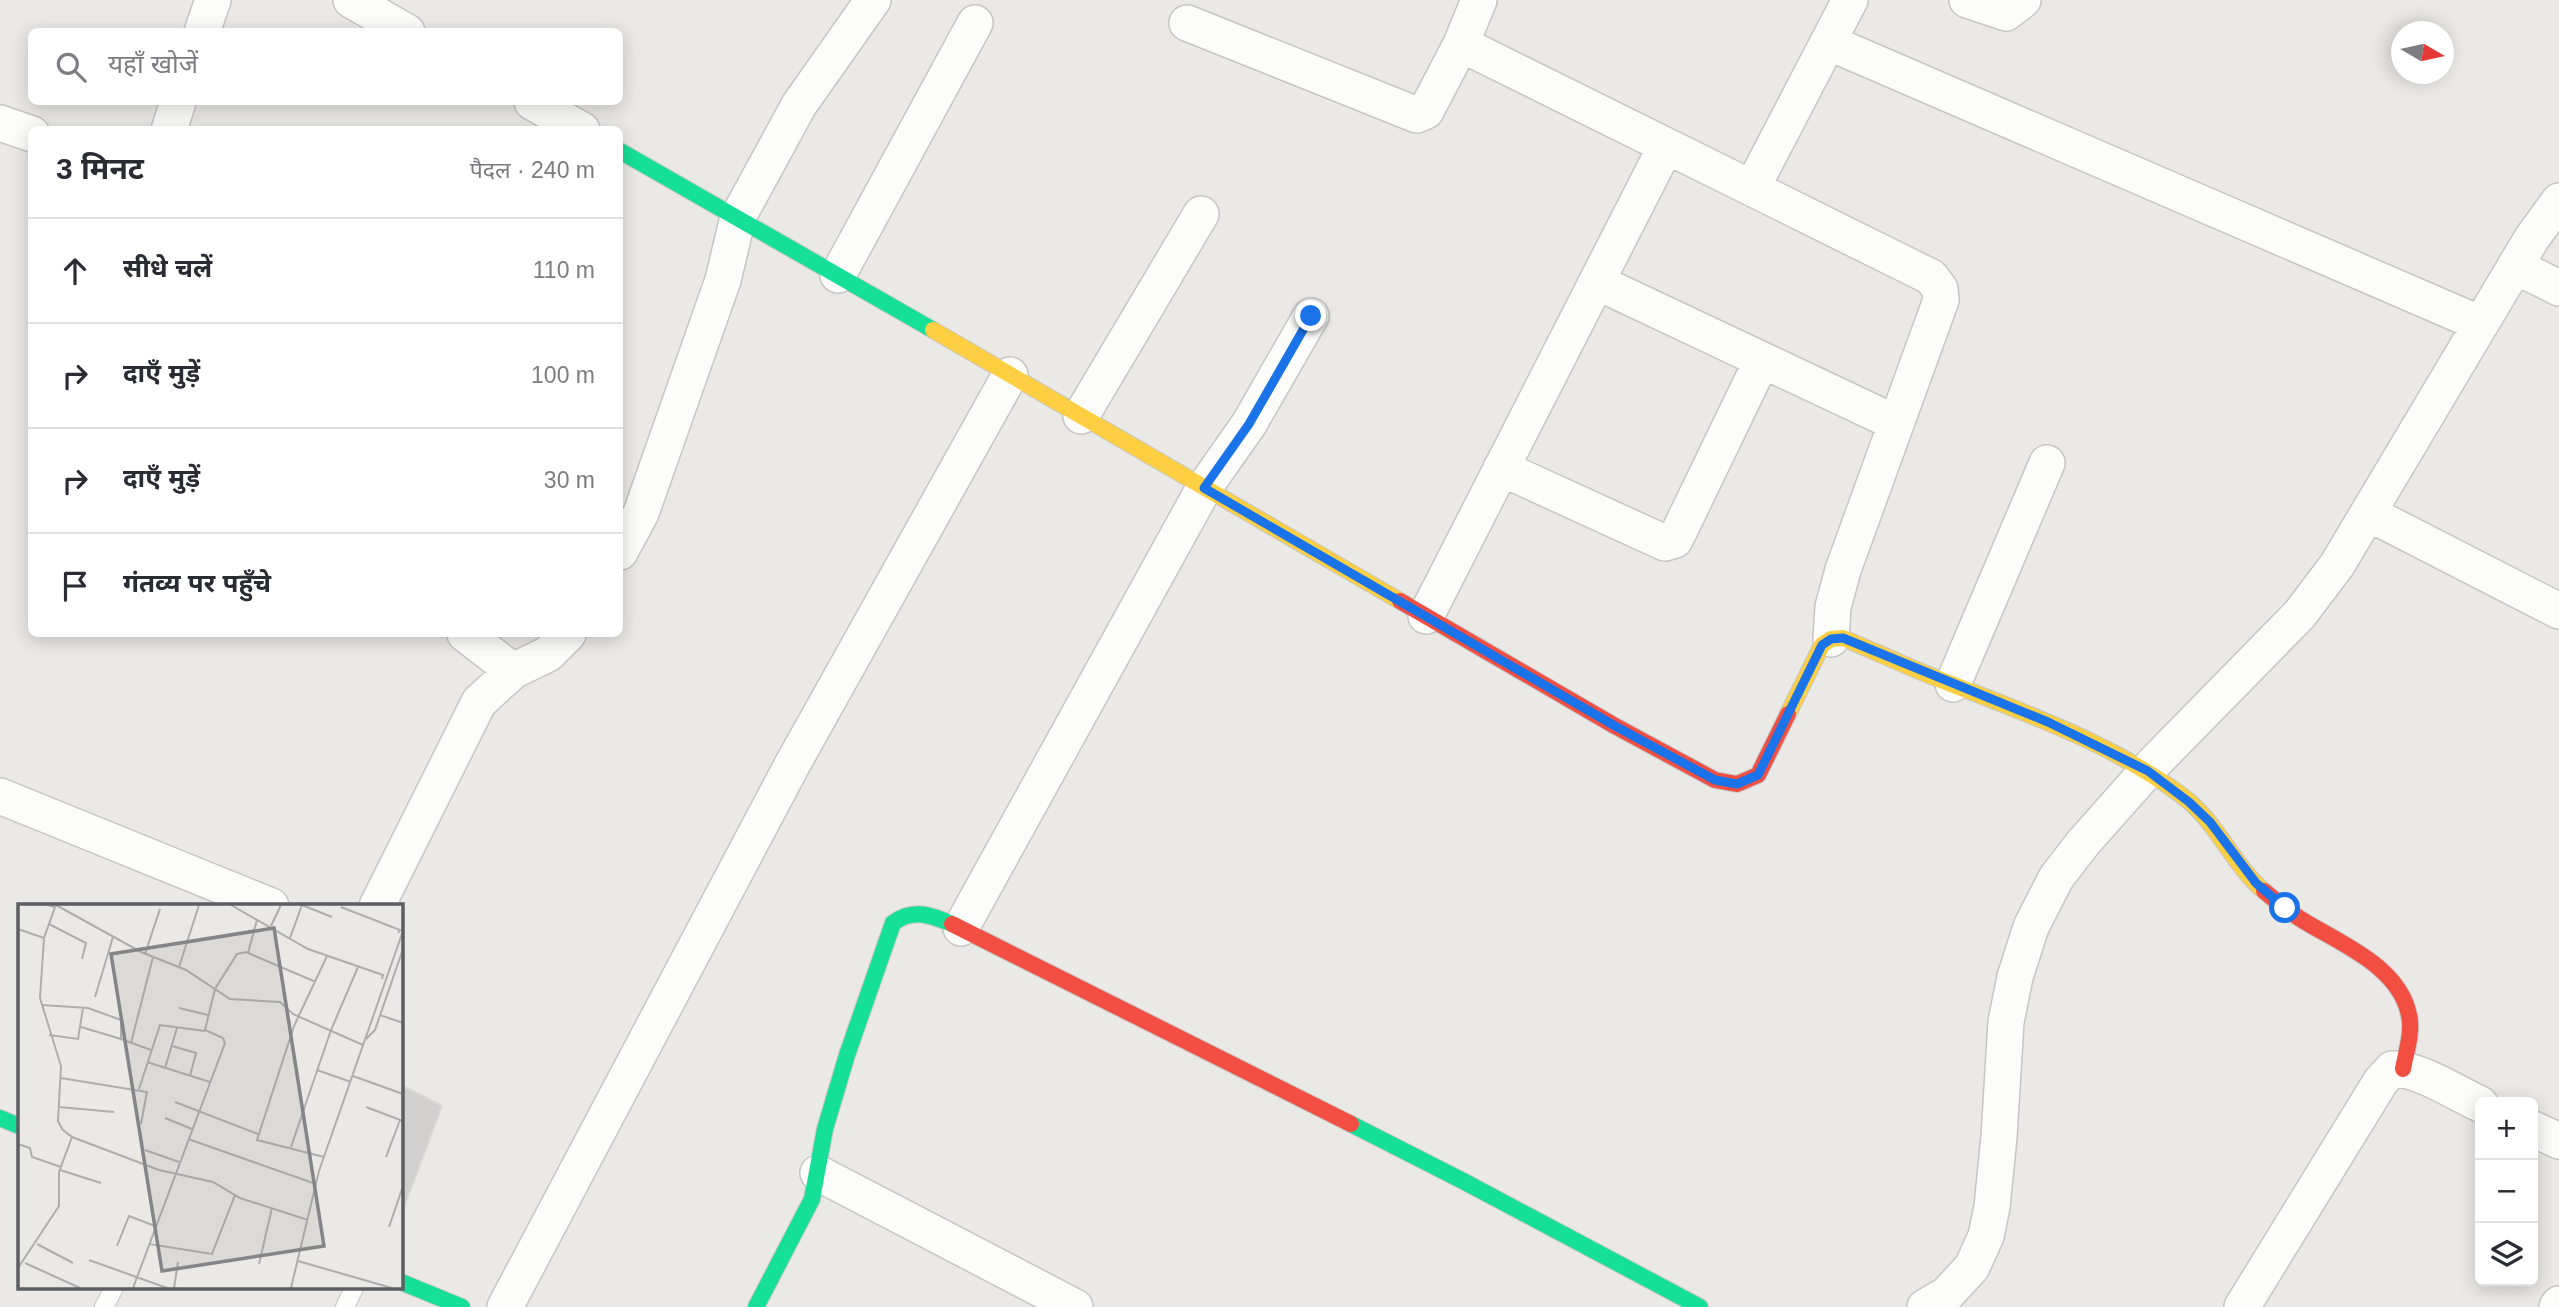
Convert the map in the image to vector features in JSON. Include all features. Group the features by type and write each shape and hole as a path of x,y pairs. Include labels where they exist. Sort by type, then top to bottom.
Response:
{"street":[{"path":"203,28 213,0"},
{"path":"623,546 641,513 723,280 738,217 799,105 873,0"},
{"path":"1187,23 1417,115 1426,111 1461,44 1479,0"},
{"path":"1752,188 1850,0"},
{"path":"1967,0 2006,12 2023,0"},
{"path":"359,2 401,28"},
{"path":"838,275 975,23"},
{"path":"1828,42 2481,324"},
{"path":"1461,44 1931,277 1940,289 1941,300 1843,570 1833,607 1831,639"},
{"path":"170,126 177,105"},
{"path":"537,105 575,126"},
{"path":"0,123 28,133"},
{"path":"1426,616 1666,146"},
{"path":"623,153 1626,732 1715,780 1737,784 1758,775 1822,645 1831,639 1843,638 2048,722 2148,771 2189,802 2210,822 2265,892 2398,984 2407,1001 2410,1016 2403,1069"},
{"path":"1925,1307 1947,1294 1972,1267 1986,1236 1999,1137 2006,1022 2015,977 2031,927 2063,869 2148,771 2300,614 2337,565 2532,238 2559,201"},
{"path":"1081,416 1201,214"},
{"path":"2515,266 2559,288"},
{"path":"1597,282 1896,424"},
{"path":"961,928 1204,488 1249,424 1311,316"},
{"path":"1502,468 1665,543 1671,542 1675,540 1762,360"},
{"path":"505,1307 792,765 1010,375"},
{"path":"1953,684 2047,463"},
{"path":"2368,513 2559,611"},
{"path":"469,637 513,671"},
{"path":"378,904 479,702 513,671 548,654 565,637"},
{"path":"0,796 266,904"},
{"path":"756,1307 812,1199 825,1129 847,1055 893,923 901,915 915,911 961,928 1463,1181 1700,1307"},
{"path":"2242,1307 2381,1081 2392,1069 2403,1069 2475,1102"},
{"path":"0,1118 18,1126"},
{"path":"2538,1132 2559,1142"},
{"path":"818,1173 1075,1307"},
{"path":"402,1282 462,1307"}],"lane":[{"path":"104,1307 113,1290"},
{"path":"345,1307 353,1290"}],"building":[{"path":"402,1086 442,1106 402,1212"}],"traffic: fast":[{"path":"623,153 933,330"},
{"path":"756,1307 812,1199 825,1129 847,1055 893,923 900,918 922,914 952,924"},
{"path":"0,1118 18,1126"},
{"path":"1351,1124 1700,1307"},
{"path":"402,1282 462,1307"}],"traffic: slow":[{"path":"933,330 1400,601"},
{"path":"1788,714 1822,645 1831,639 1843,638 2068,731 2157,778 2197,808 2243,869 2264,891"}],"traffic: jam":[{"path":"1400,601 1615,726 1715,780 1737,784 1758,775 1788,714"},
{"path":"2264,891 2299,918 2365,957 2393,982 2403,998 2410,1022 2403,1069"},
{"path":"952,924 1351,1124"}],"route":[{"path":"1311,316 1249,424 1204,488 1615,726 1715,780 1737,784 1758,775 1822,645 1831,639 1843,638 2048,722 2148,771 2189,802 2210,822 2256,883 2285,908"}]}
